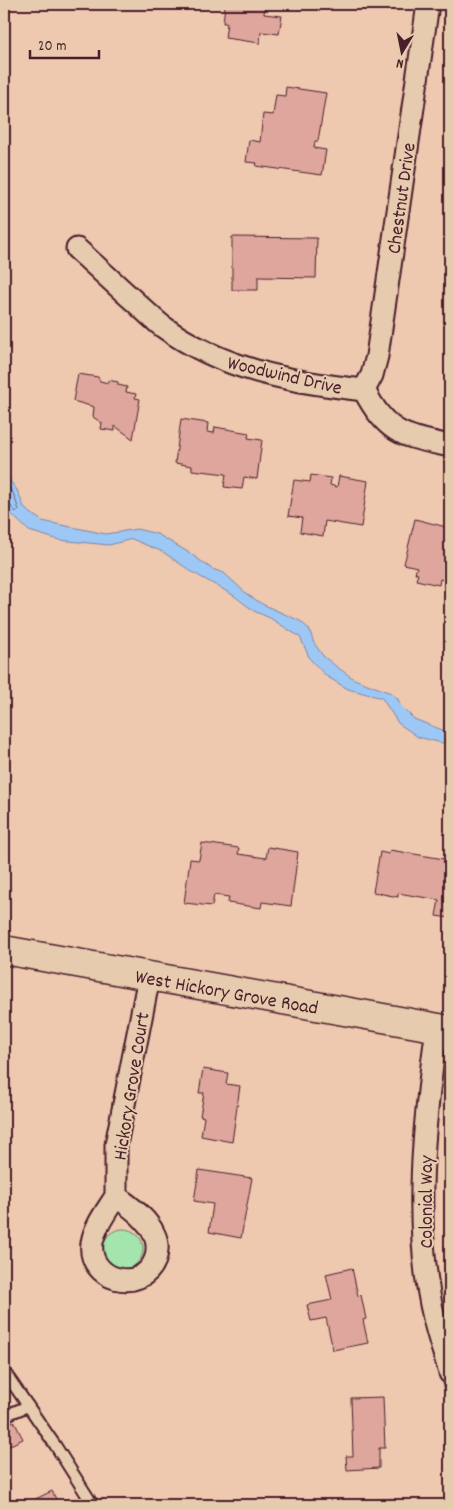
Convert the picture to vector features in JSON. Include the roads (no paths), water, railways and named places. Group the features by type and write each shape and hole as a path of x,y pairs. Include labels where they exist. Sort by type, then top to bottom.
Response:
{"street":[{"name":"Chestnut Drive","path":"364,390 372,375 377,356 428,4"},
{"name":"Woodwind Drive","path":"77,249 160,324 203,352 221,360 277,376 364,390 372,406 383,420 395,430 409,437 450,446"},
{"name":"West Hickory Grove Road","path":"4,950 444,1029"},
{"name":"Hickory Grove Court","path":"116,1196 116,1145 149,977"},
{"name":"Colonial Way","path":"444,1029 427,1107 422,1182 422,1226 434,1318 450,1373"}],"lane":[{"path":"4,1371 55,1445 93,1505"},
{"path":"4,1416 28,1406"}],"water":[{"path":"4,473 17,490 25,509 42,521 106,534 137,529 157,534 212,569 224,573 248,595 262,604 300,621 309,629 314,643 323,656 337,667 354,679 391,693 414,719 450,733 450,745 418,737 398,723 382,698 348,689 326,676 310,659 300,637 270,618 254,611 233,595 192,572 163,552 132,539 109,545 59,540 29,531 4,505"}]}
